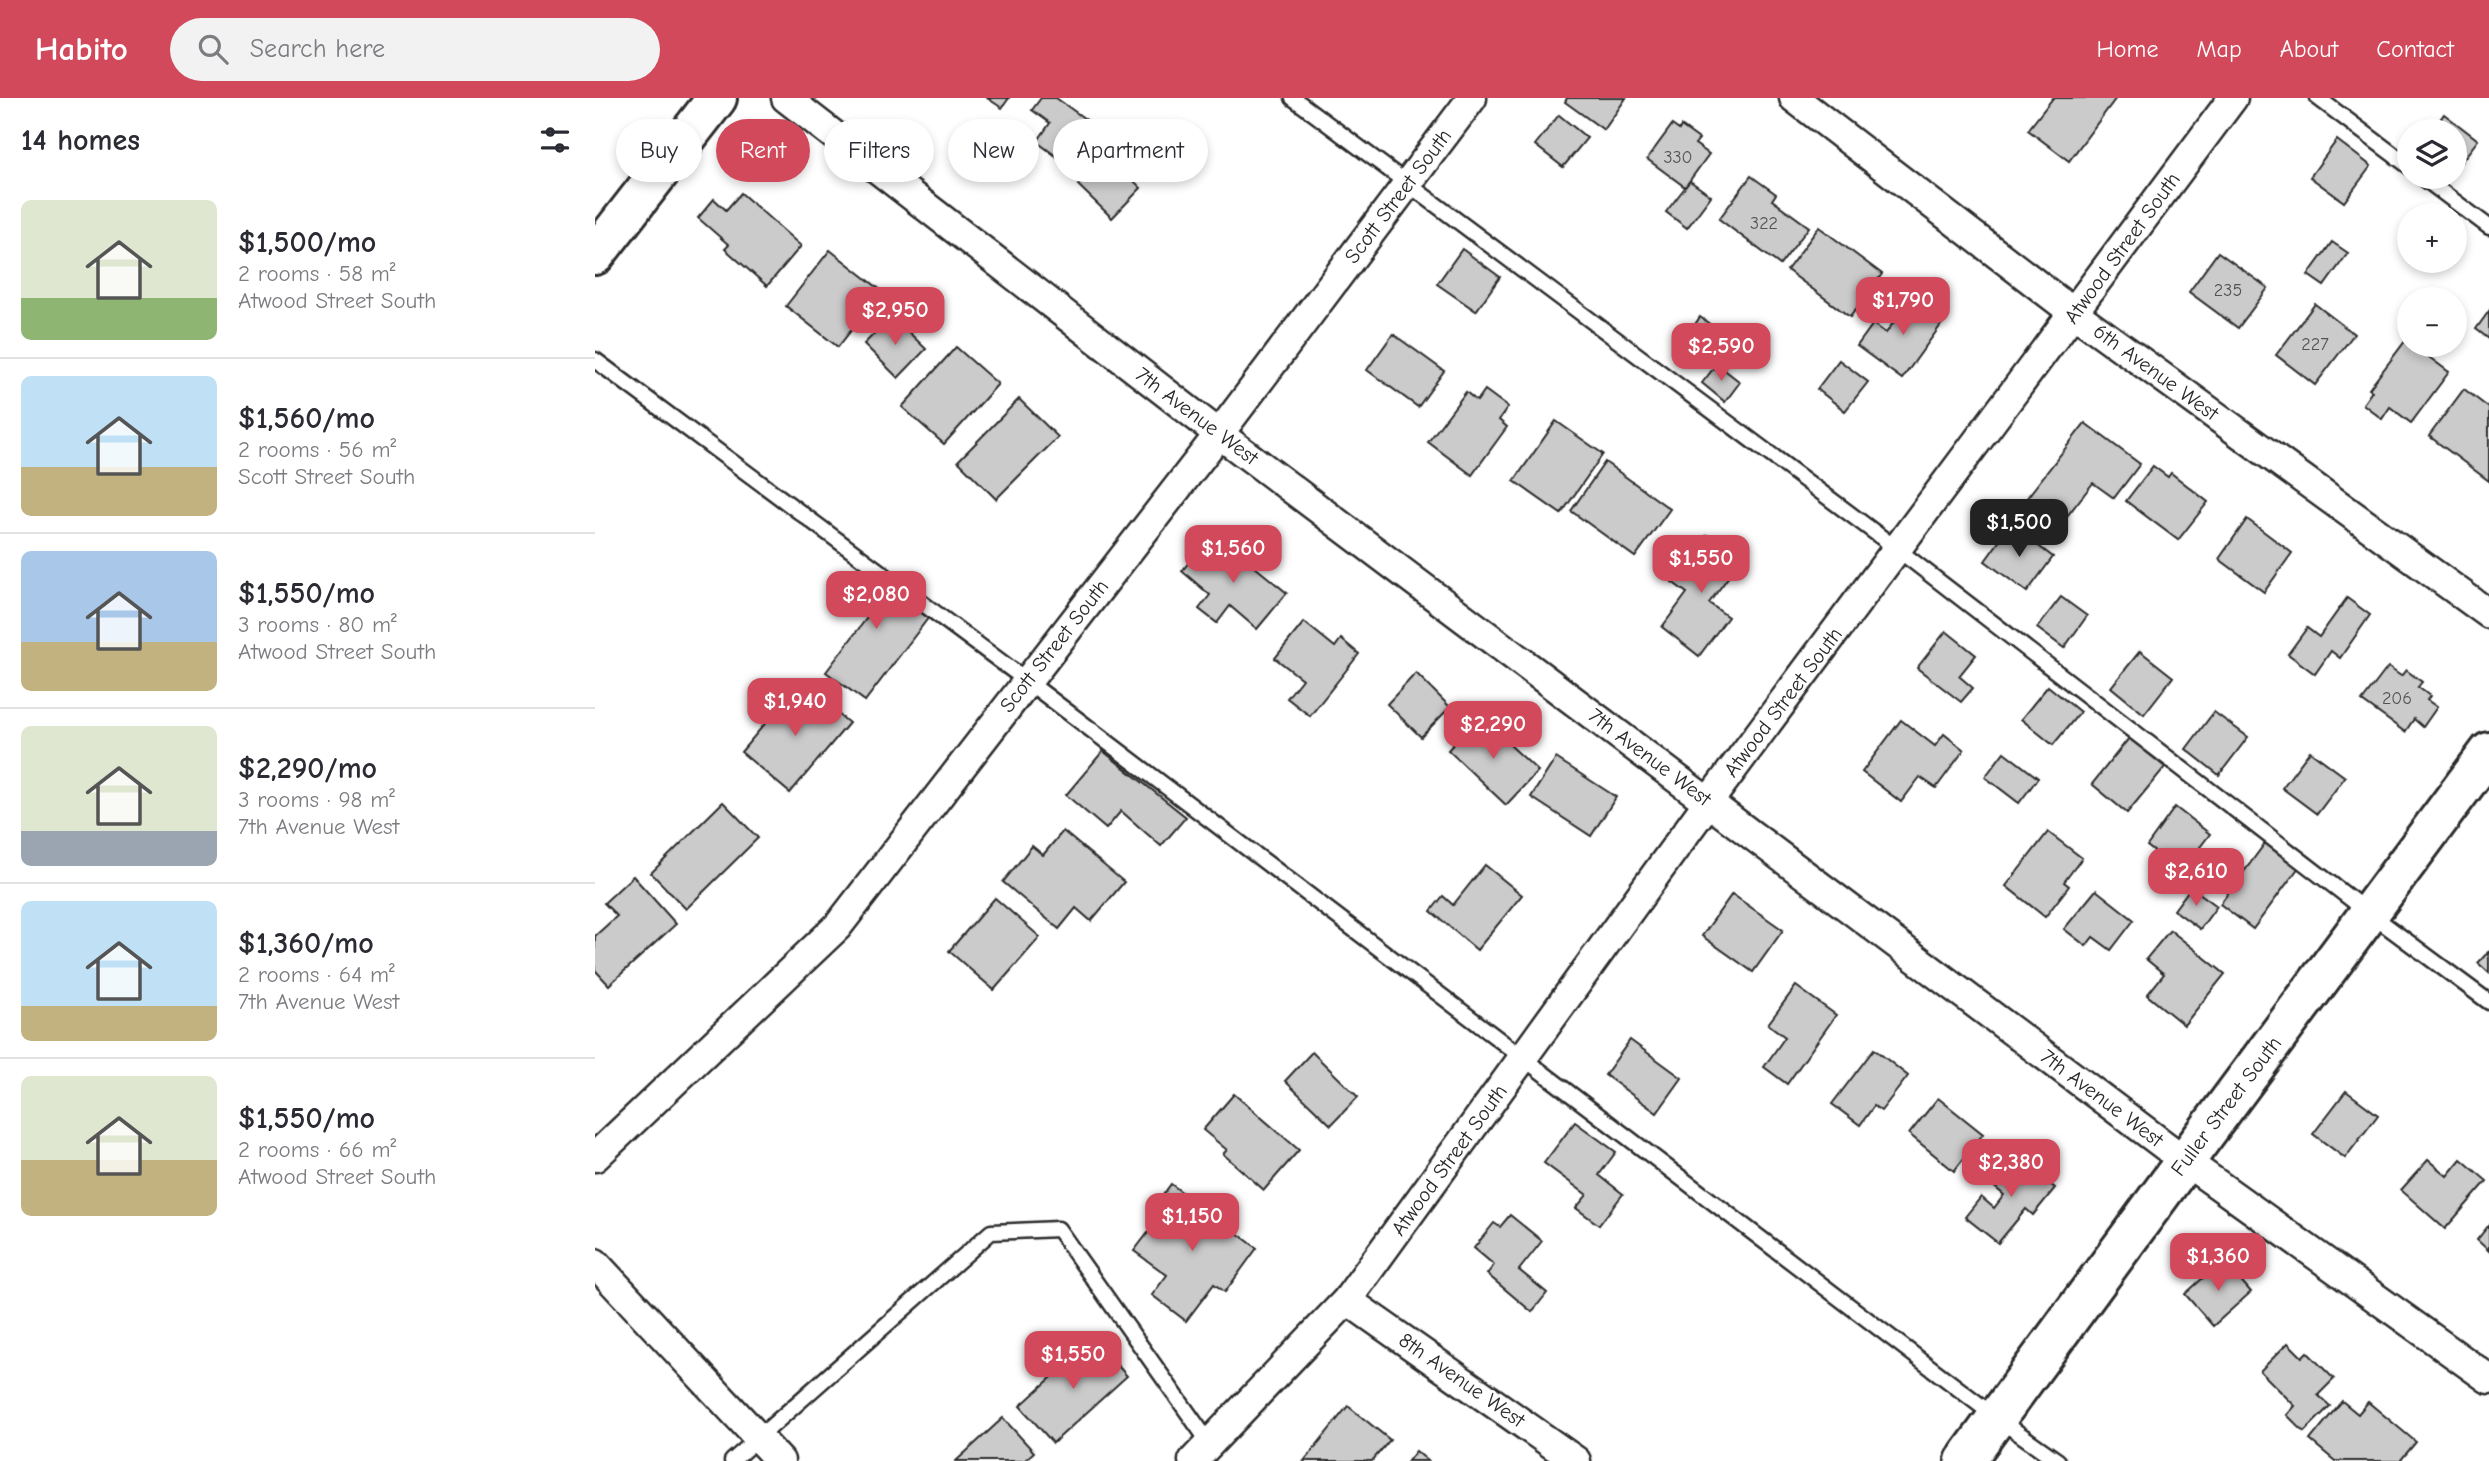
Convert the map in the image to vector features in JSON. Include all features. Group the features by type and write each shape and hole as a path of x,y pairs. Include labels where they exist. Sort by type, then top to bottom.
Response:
{"street":[{"path":"595,255 717,98"},
{"name":"7th Avenue West","path":"786,98 1219,434 2185,1161 2489,1378"},
{"name":"Scott Street South","path":"595,1157 838,926 1219,434 1472,98"},
{"name":"6th Avenue West","path":"1794,98 2074,313 2489,614"},
{"name":"Atwood Street South","path":"1201,1453 1347,1300 1709,801 2233,98"},
{"name":"Fuller Street South","path":"1965,1461 2489,752"},
{"path":"595,1263 780,1461"},
{"name":"8th Avenue West","path":"1347,1300 1576,1461"}],"lane":[{"path":"1293,98 1897,549 2369,913 2489,1002"},
{"path":"2318,98 2397,157"},
{"path":"2438,189 2489,227"},
{"path":"595,360 1027,681 1997,1418 2058,1461"},
{"path":"732,1461 991,1232 1058,1229 1201,1453"}],"building":[{"path":"987,98 1009,98 1002,108"},
{"path":"1041,98 1056,98 1085,119 1053,119 1053,154 1039,143 1050,123 1032,110"},
{"path":"1567,98 1626,98 1604,130 1565,102"},
{"path":"2053,98 2116,98 2069,161 2028,130"},
{"path":"1559,115 1587,138 1563,167 1535,145"},
{"path":"1672,125 1679,130 1681,126 1699,139 1695,144 1709,154 1685,187 1647,159"},
{"path":"2467,132 2478,140 2467,154"},
{"path":"2337,140 2371,166 2344,202 2310,177"},
{"path":"1751,176 1776,194 1772,200 1809,227 1780,265 1719,219"},
{"path":"1690,181 1711,196 1687,228 1666,212"},
{"path":"1081,182 1135,182 1141,188 1112,218 1078,185"},
{"path":"741,193 801,246 767,286 725,249 729,245 698,218 714,199 726,210"},
{"path":"1819,227 1882,274 1850,317 1787,270"},
{"path":"2332,242 2348,253 2324,286 2308,275"},
{"path":"1462,249 1500,277 1476,311 1437,284"},
{"path":"830,250 882,291 838,347 786,306"},
{"path":"2218,252 2268,288 2238,328 2189,292"},
{"path":"1913,295 1946,318 1902,379 1857,346 1873,324 1886,333"},
{"path":"2315,304 2354,334 2315,385 2276,355"},
{"path":"2489,311 2489,339 2476,329"},
{"path":"892,316 926,349 898,378 864,344"},
{"path":"1700,317 1718,330 1698,360 1679,348"},
{"path":"1393,334 1444,371 1418,407 1367,370"},
{"path":"956,347 998,384 944,444 902,407"},
{"path":"2397,352 2397,357 2429,357 2449,372 2411,423 2390,407 2382,419 2363,404 2372,391 2369,389"},
{"path":"1839,360 1868,382 1845,411 1817,389"},
{"path":"1717,364 1740,382 1725,402 1702,383"},
{"path":"2464,389 2489,408 2489,481 2429,436"},
{"path":"1485,390 1508,407 1499,420 1507,427 1472,475 1428,442 1466,392 1477,401"},
{"path":"1019,399 1058,437 996,499 958,461"},
{"path":"1556,421 1603,454 1561,514 1514,481"},
{"path":"2085,423 2140,464 2114,498 2093,483 2060,525 2026,499"},
{"path":"1605,462 1670,509 1635,557 1571,511"},
{"path":"2153,466 2168,477 2171,473 2208,502 2178,540 2126,501"},
{"path":"2247,519 2292,553 2264,592 2219,559"},
{"path":"2011,525 2053,557 2027,592 1985,561"},
{"path":"1707,535 1741,560 1709,603 1728,617 1699,656 1662,627 1687,593 1672,582"},
{"path":"1209,537 1235,558 1239,554 1287,593 1257,629 1230,606 1217,623 1199,609 1210,595 1182,571"},
{"path":"864,561 932,613 865,701 826,672 869,615 840,592"},
{"path":"2061,597 2087,616 2064,648 2037,628"},
{"path":"2347,598 2370,615 2340,658 2331,651 2315,674 2288,654 2307,628 2319,637"},
{"path":"1304,622 1335,647 1341,639 1359,654 1310,716 1287,698 1302,679 1275,658"},
{"path":"1946,631 1976,655 1959,676 1973,688 1961,702 1917,668"},
{"path":"2140,651 2173,677 2144,714 2111,687"},
{"path":"2388,667 2401,676 2406,670 2422,682 2418,687 2430,696 2427,700 2437,707 2423,727 2414,719 2405,732 2362,701"},
{"path":"1416,673 1450,707 1421,737 1387,704"},
{"path":"800,682 849,723 790,793 741,752"},
{"path":"2048,686 2080,712 2053,745 2021,719"},
{"path":"2214,712 2248,737 2219,775 2186,749"},
{"path":"1479,716 1538,771 1506,805 1448,750"},
{"path":"1901,720 1935,746 1944,734 1964,750 1936,788 1920,777 1901,802 1862,772"},
{"path":"2129,738 2165,767 2127,813 2092,784"},
{"path":"1103,751 1186,817 1161,846 1121,811 1106,829 1066,795"},
{"path":"2310,751 2345,777 2317,814 2282,788"},
{"path":"2004,752 2038,778 2019,803 1985,777"},
{"path":"1556,758 1616,797 1591,836 1531,797"},
{"path":"723,802 758,838 686,909 651,873"},
{"path":"2175,807 2210,834 2181,872 2147,846"},
{"path":"1063,831 1124,882 1091,921 1076,908 1059,929 1003,882 1032,846 1043,855"},
{"path":"2048,832 2082,858 2064,882 2069,886 2045,917 2006,886"},
{"path":"2266,842 2299,867 2253,929 2220,904"},
{"path":"1485,865 1522,895 1477,950 1431,911 1443,896 1453,905"},
{"path":"633,876 676,924 609,985 595,970 595,936 617,916 604,903"},
{"path":"2191,887 2217,906 2200,929 2174,910"},
{"path":"2096,890 2134,920 2111,950 2093,937 2086,946 2064,929"},
{"path":"1732,894 1783,930 1753,972 1702,936"},
{"path":"995,898 1040,937 994,990 949,951"},
{"path":"2170,930 2225,974 2184,1025 2147,995 2164,974 2146,959"},
{"path":"2489,951 2489,973 2478,963"},
{"path":"1796,986 1836,1015 1787,1084 1764,1067 1785,1037 1768,1024"},
{"path":"1630,1040 1682,1078 1657,1113 1605,1075"},
{"path":"1874,1049 1908,1076 1881,1111 1874,1106 1860,1125 1832,1104"},
{"path":"1312,1052 1358,1097 1331,1125 1285,1081"},
{"path":"2346,1091 2378,1115 2345,1158 2313,1134"},
{"path":"1234,1094 1299,1150 1264,1190 1223,1154 1227,1150 1203,1130"},
{"path":"1938,1098 1983,1134 1954,1171 1909,1134"},
{"path":"1575,1122 1616,1152 1599,1175 1623,1194 1599,1225 1576,1208 1587,1195 1544,1163"},
{"path":"2013,1155 2055,1188 2033,1215 2026,1209 1998,1243 1965,1217 1981,1197 1994,1208 2004,1195 1991,1184"},
{"path":"2461,1159 2487,1181 2445,1229 2401,1190 2428,1160 2447,1176"},
{"path":"1171,1184 1257,1248 1225,1292 1214,1284 1186,1321 1152,1295 1167,1275 1134,1251 1164,1212 1155,1206"},
{"path":"1510,1215 1542,1241 1519,1270 1547,1293 1532,1312 1487,1274 1494,1265 1474,1248 1494,1223 1500,1227"},
{"path":"2489,1225 2489,1251 2477,1240"},
{"path":"2223,1260 2251,1292 2213,1326 2185,1294"},
{"path":"1094,1339 1127,1376 1053,1443 1020,1406"},
{"path":"2288,1343 2302,1357 2307,1352 2334,1379 2318,1395 2330,1406 2304,1432 2287,1415 2295,1406 2260,1371"},
{"path":"2342,1401 2358,1414 2368,1402 2416,1442 2400,1461 2335,1461 2310,1440"},
{"path":"1348,1406 1390,1440 1372,1461 1304,1461"},
{"path":"1003,1418 1034,1452 1024,1461 956,1461"},
{"path":"1416,1451 1428,1461 1408,1461"}]}
